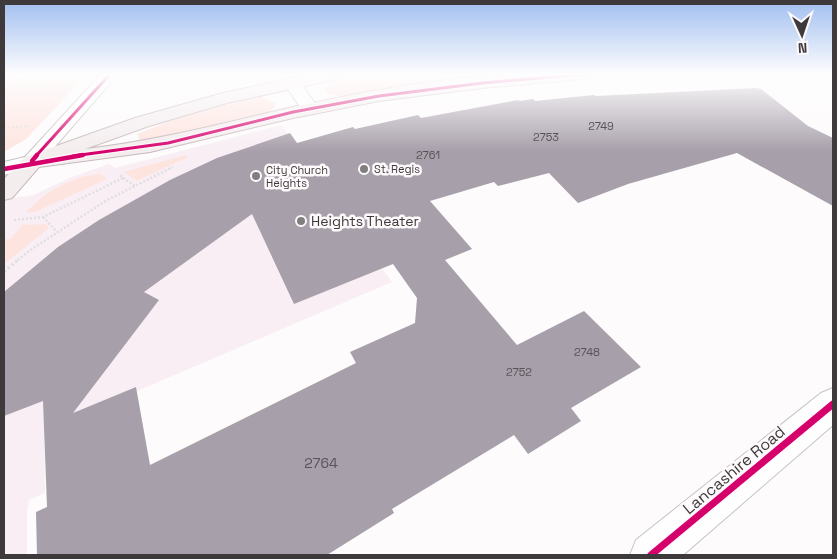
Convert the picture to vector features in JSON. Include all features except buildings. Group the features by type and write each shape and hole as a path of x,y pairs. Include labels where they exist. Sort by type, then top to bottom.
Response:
{"main road":[{"path":"4,193 32,161 150,119 216,100"},
{"path":"32,161 121,151 166,143 310,109 359,100"}],"street":[{"path":"4,169 32,161 87,100"},
{"path":"304,100 310,109"},
{"name":"Lancashire Road","path":"650,555 833,404"}],"path":[{"path":"4,128 30,126"},
{"path":"4,272 29,251 107,200 177,164"},
{"path":"114,170 135,186"},
{"path":"14,220 43,217 123,178"},
{"path":"43,217 57,232"}],"shaded area":[{"path":"4,100 63,100 26,139 4,152"},
{"path":"241,100 269,100 275,103 275,107 269,112 141,142 137,134 170,121"},
{"path":"281,125 313,165 350,226 392,282 137,391 136,387 44,425 45,493 29,500 27,513 27,555 4,555 4,199 34,195 69,178 109,164 115,168"},
{"path":"186,155 188,157 137,181 124,172"},
{"path":"100,174 107,179 35,212 26,213 41,198 59,186 79,178"},
{"path":"46,224 49,228 4,264 4,243 6,239 11,239 22,225"}],"cycle path":[{"path":"32,161 87,100"},
{"path":"4,169 24,164 168,143 293,112 356,100"},
{"path":"651,555 833,404"}],"place":[{"name":"St. Regis","path":"364,169"},
{"name":"City Church Heights","path":"256,176"},
{"name":"Heights Theater","path":"301,221"}]}
